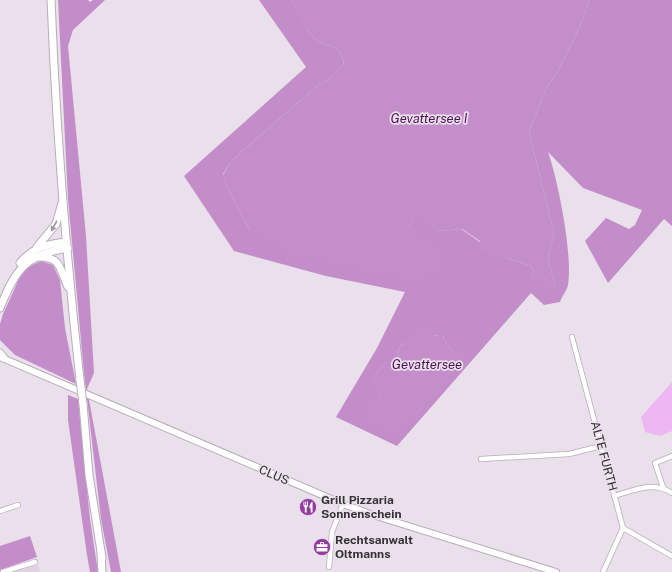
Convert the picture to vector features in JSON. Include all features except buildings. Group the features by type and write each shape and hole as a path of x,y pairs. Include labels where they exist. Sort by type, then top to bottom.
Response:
{"main road":[{"path":"52,0 54,55 70,292 83,404 89,475 103,572"},
{"path":"0,301 15,269 35,249 56,224 63,199"},
{"path":"35,249 53,243 68,245"},
{"path":"0,308 19,269 34,257 68,245"},
{"path":"34,257 51,258 58,263 63,272 66,286 70,292"},
{"name":"CLUS","path":"1,356 343,504 373,515 556,572"}],"street":[{"name":"ALTE FURTH","path":"572,336 623,528"},
{"path":"481,459 569,454 601,446"},
{"path":"663,487 655,463 672,456"},
{"path":"614,496 646,487 663,487 672,493"},
{"path":"329,567 332,532 343,504"},
{"path":"0,511 18,505"},
{"path":"603,572 623,528 672,556"},
{"path":"3,572 35,562"}],"shaded area":[{"path":"58,0 88,0 90,2 93,0 105,0 73,30 68,46 86,236 94,373 87,389 121,572 111,572 101,519 84,373 68,199"},
{"path":"259,0 292,0 306,28 312,36 321,43 331,46 339,51 344,63 332,77 316,87 241,152 230,163 223,174 226,185 250,231 420,235 409,227 412,221 417,218 440,231 461,229 480,242 481,249 531,266 534,272 531,277 555,286 548,258 554,234 529,131 547,87 558,71 579,29 589,0 672,0 672,226 664,219 608,283 585,241 606,218 629,229 635,225 642,210 583,188 548,152 556,180 567,237 569,272 567,289 560,302 544,305 531,293 397,446 336,417 377,348 405,292 326,276 234,251 184,176 306,67","holes":["443,334 444,340 454,353 378,400 382,390 372,379 386,362 396,368 400,359 397,352 401,345 433,335 438,336"]},
{"path":"41,261 53,265 60,280 65,328 76,384 15,355 0,340 0,324 3,314 19,279 28,267"},
{"path":"672,382 672,431 660,436 645,432 641,417"},
{"path":"68,395 78,399 90,519 98,572 90,572 87,555 68,420"},
{"path":"30,536 37,557 0,570 0,546"},
{"path":"38,564 40,572 12,572"}],"water":[{"name":"Gevattersee I","path":"292,0 589,0 579,29 558,71 547,87 529,131 554,234 548,258 555,286 550,291 543,289 531,277 534,272 531,266 480,249 480,241 462,229 440,231 417,219 412,221 409,227 444,247 442,269 417,283 293,256 250,231 226,185 223,175 230,163 241,152 316,87 332,77 344,63 339,51 331,46 321,43 312,36"},
{"name":"Gevattersee","path":"426,328 433,331 433,335 438,336 443,334 444,340 454,353 459,347 468,350 468,357 462,361 462,366 402,434 390,434 373,427 364,418 363,411 367,402 378,400 381,391 371,393 372,379 386,362 395,359 397,367 400,359 397,352 401,345 410,342 408,337 414,329"}],"place":[{"name":"Grill Pizzaria Sonnenschein","path":"308,507"},
{"name":"Rechtsanwalt Oltmanns","path":"322,547"}]}
